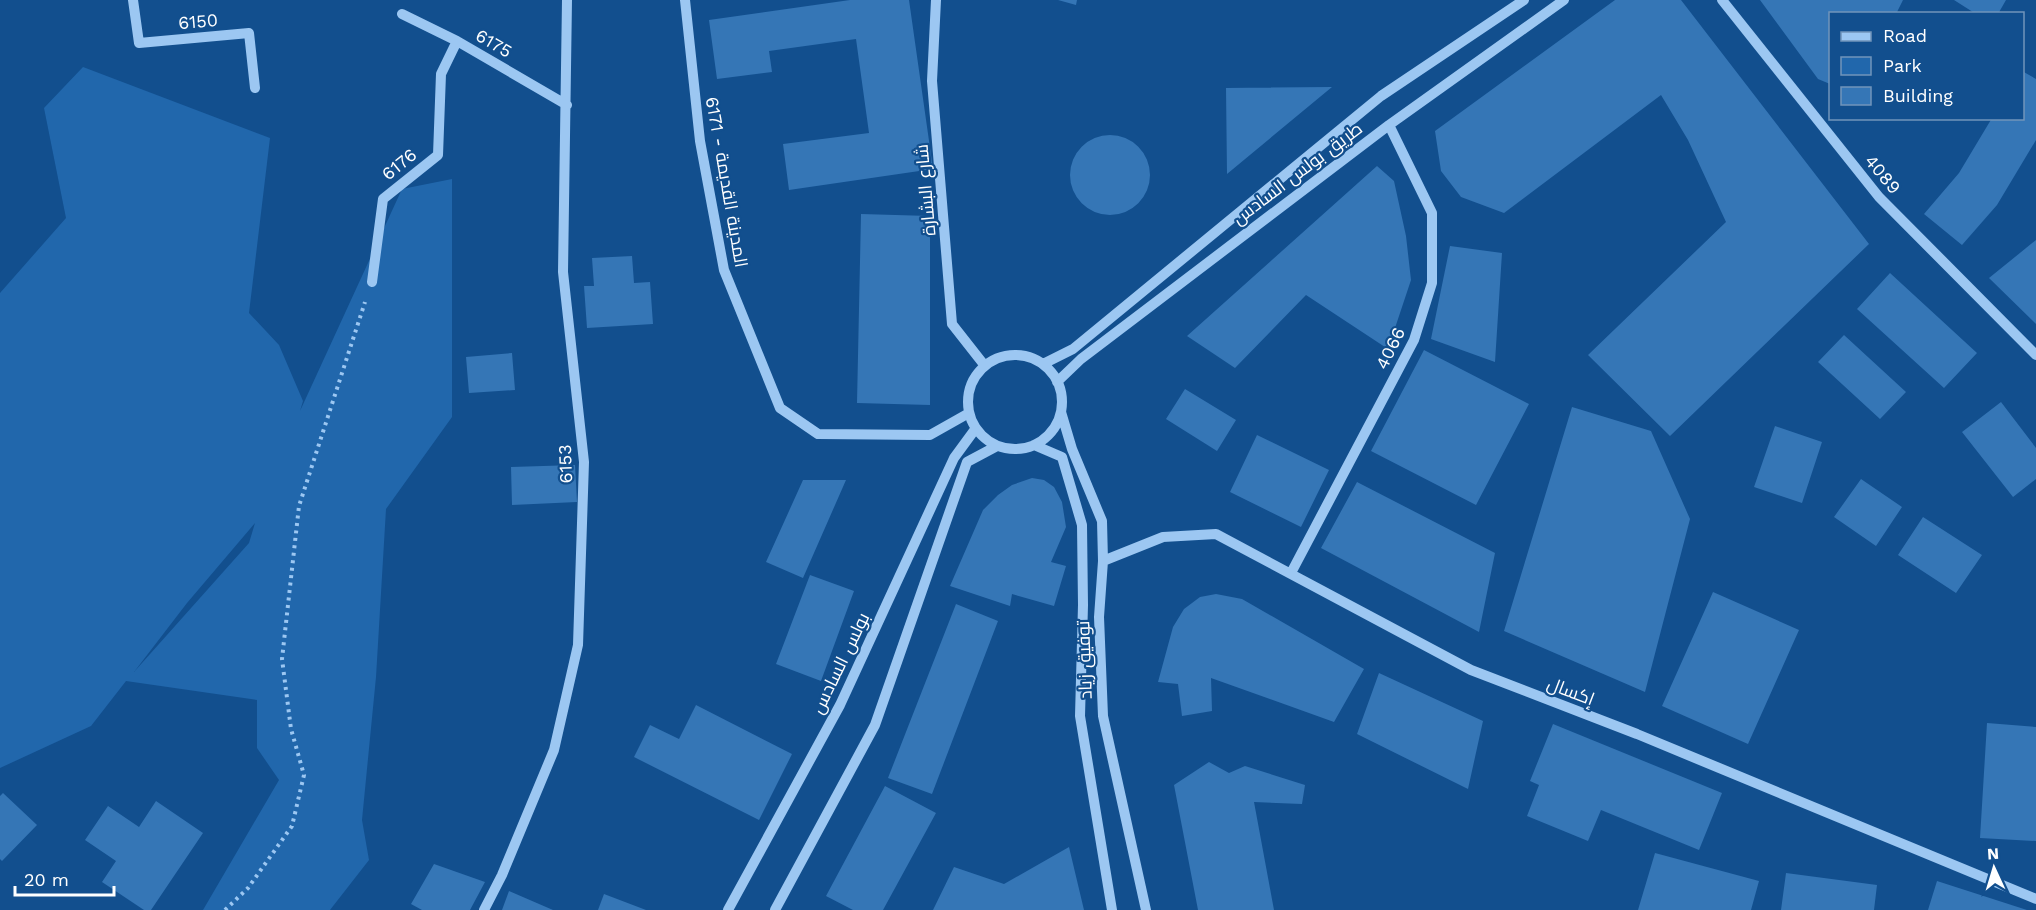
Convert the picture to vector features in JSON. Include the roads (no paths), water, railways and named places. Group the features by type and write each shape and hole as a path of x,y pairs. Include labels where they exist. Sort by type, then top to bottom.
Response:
{"street":[{"name":"6150","path":"133,0 139,44 249,33 255,88"},
{"name":"6153","path":"484,910 502,875 554,750 578,645 584,462 563,273 567,0"},
{"name":"المدينة القديمة - 6171","path":"685,0 700,141 723,270 780,408 818,434 930,435 969,413"},
{"name":"شارع البشارة","path":"936,0 932,81 952,324 985,366"},
{"name":"طريق بولس السادس","path":"1043,364 1073,349 1381,96 1524,0"},
{"name":"طريق بولس السادس","path":"1058,382 1081,359 1389,125 1564,0"},
{"name":"4089","path":"1722,0 1879,197 2036,355"},
{"name":"6175","path":"402,14 457,41 567,105"},
{"name":"6176","path":"372,282 382,199 438,155 441,74 457,41"},
{"name":"4066","path":"1291,573 1414,340 1432,283 1432,213 1389,125"},
{"path":"1014,355 1029,357 1043,364 1058,382 1062,396 1058,423 1052,432 1034,445 1022,449 1009,449 988,441 976,428 969,413 968,404 970,387 985,366 999,358 1014,355"},
{"name":"توفيق زياد","path":"1061,412 1072,449 1102,521 1103,561 1099,618 1103,716 1146,910"},
{"name":"بولس السادس","path":"728,910 840,705 954,459 976,428"},
{"name":"توفيق زياد","path":"1034,445 1062,457 1082,525 1083,605 1080,716 1112,910"},
{"path":"775,910 875,725 967,462 997,446"},
{"name":"إكسال","path":"1103,561 1163,537 1216,534 1471,670 1637,734 2036,898"}]}
